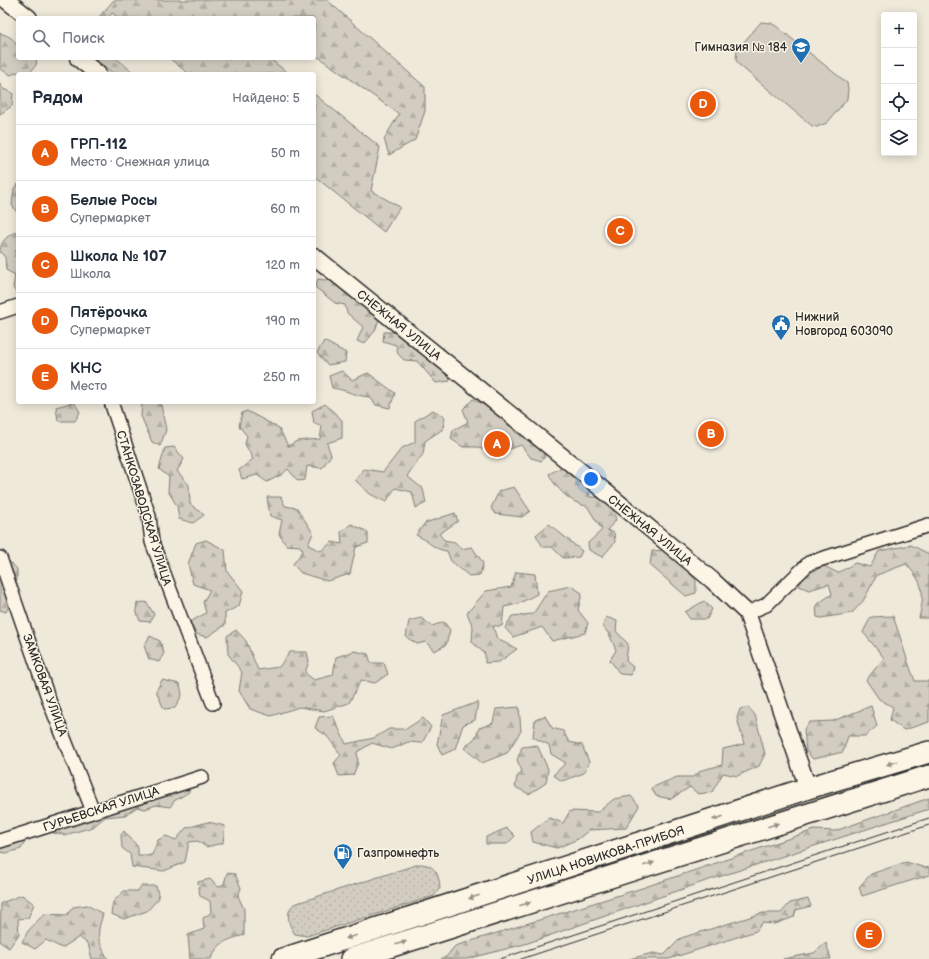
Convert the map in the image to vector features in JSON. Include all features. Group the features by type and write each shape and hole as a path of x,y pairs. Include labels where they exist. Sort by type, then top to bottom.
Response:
{"main road":[{"name":"УЛИЦА НОВИКОВА-ПРИБОЯ","path":"283,959 808,788 929,752"},
{"name":"УЛИЦА НОВИКОВА-ПРИБОЯ","path":"351,959 929,776"}],"street":[{"path":"6,0 26,16"},
{"path":"80,60 96,72"},
{"name":"СНЕЖНАЯ УЛИЦА","path":"316,258 579,470 712,580 747,613 808,788"},
{"path":"0,312 16,307"},
{"name":"СТАНКОЗАВОДСКАЯ УЛИЦА","path":"112,404 149,516 152,542 202,678 213,703"},
{"path":"747,613 766,605 809,563 929,525"},
{"name":"ЗАМКОВАЯ УЛИЦА","path":"0,558 50,703 93,811"},
{"name":"ГУРЬЕВСКАЯ УЛИЦА","path":"0,840 202,776"}],"green space":[{"path":"114,0 327,0 425,87 425,111 415,140 389,155 384,139 399,114 316,55 316,16 116,16 112,13 110,16 100,16"},
{"path":"761,22 771,23 776,26 847,83 847,99 827,123 817,127 812,126 738,64 736,59 737,50"},
{"path":"0,33 15,41 16,60 37,60 36,65 31,72 16,72 11,75 0,69"},
{"path":"96,60 118,60 133,72 112,72"},
{"path":"172,60 272,60 286,72 186,72"},
{"path":"0,84 3,89 13,93 12,106 0,114"},
{"path":"316,96 380,147 371,191 400,207 384,232 316,178"},
{"path":"16,186 16,211 12,205 14,189"},
{"path":"16,232 16,292 13,288 15,275 6,270 5,257 0,252 3,241"},
{"path":"318,279 333,281 379,319 375,331 364,344 357,341 363,327 347,313 345,305 335,303 316,288"},
{"path":"384,332 399,332 405,341 416,342 447,369 450,381 436,383 417,361 404,360 398,354 396,345 383,341"},
{"path":"324,341 346,353 345,362 328,365 317,353"},
{"path":"342,371 352,380 368,373 395,393 390,408 376,405 370,397 332,388 329,376"},
{"path":"473,399 505,416 515,432 539,443 545,456 542,461 531,458 521,445 504,451 492,453 477,447 463,447 451,439 453,430 468,422 463,409"},
{"path":"67,404 75,404 80,412 75,421 58,421 56,407"},
{"path":"142,404 161,405 166,430 160,446 152,442 141,416"},
{"path":"325,404 342,420 342,438 327,443 331,455 322,468 307,466 305,480 298,481 288,469 281,475 267,482 257,475 242,479 239,470 253,459 245,444 247,436 239,426 242,413 247,411 279,428 288,446 297,441 320,439 322,426 314,423 312,411"},
{"path":"433,410 445,417 443,429 425,441 423,454 407,476 423,489 426,503 416,508 412,492 395,488 386,502 370,494 355,480 364,469 383,472 402,448 415,442 415,421"},
{"path":"174,447 184,459 177,471 189,485 190,504 204,515 193,523 179,519 177,506 168,491 169,477 159,469 165,448"},
{"path":"564,466 588,488 590,497 605,500 613,510 616,520 607,530 614,533 615,542 602,557 589,550 588,543 602,530 587,506 581,505 570,499 555,485 549,474"},
{"path":"514,487 530,511 522,517 496,514 491,508 499,491"},
{"path":"267,497 281,497 285,506 297,508 313,533 308,545 321,551 332,542 342,544 341,532 351,524 368,532 368,543 356,547 350,574 327,581 301,573 293,564 303,551 300,546 286,545 279,534 282,520 270,516"},
{"path":"455,513 458,521 439,534 444,540 455,542 461,549 472,547 483,563 480,575 469,576 451,561 447,551 438,549 416,535 425,523"},
{"path":"549,524 582,551 579,557 563,558 552,547 543,547 536,535"},
{"path":"206,540 225,550 227,571 243,591 239,606 225,613 225,625 207,637 196,634 190,622 206,613 203,602 210,590 193,584 188,564 196,543"},
{"path":"911,545 929,554 929,618 919,618 922,602 922,589 920,583 906,564 877,575 863,601 852,613 821,618 817,617 816,605 832,594 829,584 809,590 799,586 804,576 824,566 838,573 855,563 870,567 879,551"},
{"path":"666,550 696,580 696,593 686,596 650,565 652,551"},
{"path":"0,561 9,561 17,569 17,581 3,583 6,596 11,602 6,612 0,610"},
{"path":"516,572 535,574 537,594 518,604 504,607 502,626 493,626 497,639 517,649 499,662 485,663 485,654 472,642 473,627 467,613 486,591 511,587"},
{"path":"571,586 582,593 578,610 588,623 585,633 552,641 542,627 513,637 505,628 512,616 533,614 548,591"},
{"path":"704,601 712,609 707,619 690,619 685,612"},
{"path":"146,602 154,614 150,622 140,621 136,610 137,603"},
{"path":"893,616 915,681 929,681 929,722 904,730 890,720 893,707 879,699 866,680 884,658 863,632 871,617"},
{"path":"606,617 617,621 616,631 628,644 626,661 633,667 631,675 620,674 610,660 616,650 610,636 603,626"},
{"path":"421,618 432,626 444,622 450,630 446,645 434,651 426,642 417,644 406,637 409,621"},
{"path":"236,630 246,641 258,670 279,667 290,652 307,652 309,661 305,673 314,680 333,675 336,657 355,651 368,654 371,663 384,663 388,674 375,683 361,680 349,703 324,711 299,707 271,716 250,709 239,691 242,672 228,654 227,636"},
{"path":"150,636 160,641 164,653 159,662 149,659 144,646"},
{"path":"162,680 180,684 182,695 175,708 164,709 156,691"},
{"path":"478,702 475,720 463,725 455,749 442,755 437,744 443,715"},
{"path":"871,706 877,726 865,736 848,736 843,752 813,759 806,751 804,729 810,722 833,721"},
{"path":"519,707 521,731 507,753 482,763 464,748 476,737 479,728 493,723 496,709"},
{"path":"748,707 755,715 765,754 759,766 737,776 723,773 712,792 698,794 690,787 671,799 656,796 651,788 677,777 693,777 702,770 722,765 723,749 744,744 737,718 740,709"},
{"path":"333,716 346,744 374,738 389,729 406,729 423,718 431,727 422,743 408,742 392,749 372,743 357,752 358,763 353,775 339,776 334,763 341,755 327,736 315,728 319,717"},
{"path":"545,716 552,728 563,731 569,742 582,745 589,762 584,773 562,781 553,775 566,763 551,754 549,745 533,737 535,720"},
{"path":"537,745 548,769 546,783 529,794 515,787 517,777 522,771 517,760 522,747"},
{"path":"189,786 189,792 174,801 170,807 156,805 145,809 137,807 125,815 105,817 93,827 65,835 53,833 56,824 80,814 96,801 110,807"},
{"path":"631,796 639,806 626,828 589,830 578,839 557,848 533,842 531,832 549,818 563,823 570,811 598,812 614,799"},
{"path":"929,798 929,809 703,882 525,944 467,959 441,959 446,957 455,946 642,888 814,830 835,831"},
{"path":"208,822 225,826 223,843 206,847 198,841 189,842 185,862 164,871 132,867 130,854 122,848 121,835 124,831 138,847 138,855 152,855 158,840 166,836 176,840 186,828"},
{"path":"507,828 515,836 507,844 486,844 486,837"},
{"path":"19,837 25,842 21,849 6,853 0,852 0,845"},
{"path":"906,862 926,868 929,867 929,875 862,896 859,887 871,874"},
{"path":"419,864 424,864 432,868 437,874 440,888 434,896 307,936 295,934 289,923 289,911 294,904"},
{"path":"227,873 235,874 241,888 238,896 244,909 244,935 224,942 220,945 211,959 190,959 188,935 204,929 203,918 211,913 210,901 200,896 198,882 210,879 218,887 224,884"},
{"path":"141,886 156,886 159,898 147,911 124,919 111,914 113,902 124,891 138,891"},
{"path":"22,895 34,904 28,918 18,919 19,934 9,948 0,942 1,903"},
{"path":"808,899 811,906 796,910 794,917 775,924 762,923 756,931 669,959 629,959 653,953 664,955 681,938 763,913 781,913 790,903"},
{"path":"87,905 103,914 99,928 99,937 108,959 92,959 88,944 79,937 62,948 46,940 35,949 22,942 28,931 44,914 67,915 73,907"},
{"path":"826,943 831,959 783,959 814,953"}],"tram line":[{"path":"500,959 929,818"},
{"path":"521,959 929,825"}],"place":[{"name":"Гимназия № 184","path":"801,64"},
{"name":"Пятёрочка","path":"703,104"},
{"name":"Школа № 107","path":"620,231"},
{"name":"Нижний Новгород 603090","path":"781,341"},
{"name":"Белые Росы","path":"711,434"},
{"name":"ГРП-112","path":"497,444"},
{"name":"Газпромнефть","path":"343,870"},
{"name":"КНС","path":"869,935"}]}
